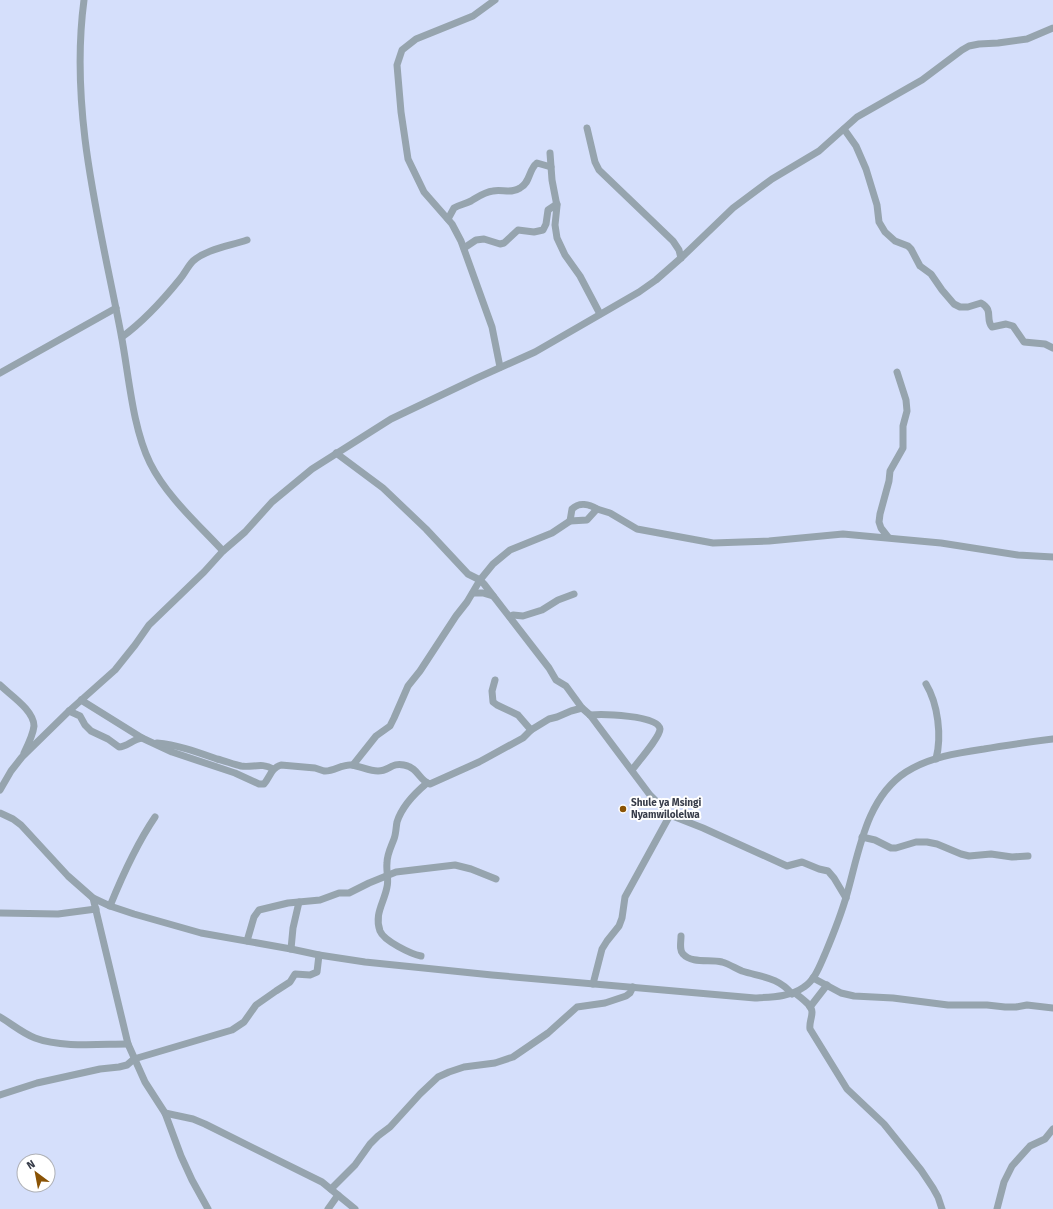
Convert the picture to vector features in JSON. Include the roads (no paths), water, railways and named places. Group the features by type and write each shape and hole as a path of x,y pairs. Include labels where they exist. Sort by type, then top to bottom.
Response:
{"street":[{"path":"84,0 81,31 80,86 84,133 95,201 122,337 137,425 150,463 161,482 223,551"},
{"path":"495,0 473,16 461,22 416,39 402,50 397,65 401,112 408,159 424,192 448,219 464,248 492,327 500,367"},
{"path":"0,790 11,771 22,757 69,711 115,670 135,646 149,625 204,572 223,551 245,532 278,497 312,469 404,412 541,349 649,285 682,258 733,208 772,179 812,157 857,117 922,80 969,46 1022,40 1053,28"},
{"path":"587,128 595,162 599,170 673,241 682,258"},
{"path":"844,129 856,146 866,169 875,196 879,222 882,227 895,241 908,246 911,249 920,266 931,274 950,300 960,307 968,307 981,303 989,310 992,327 1009,325 1014,327 1024,342 1045,344 1053,348"},
{"path":"550,153 556,204 555,230 559,243 600,314"},
{"path":"448,219 454,208 470,202 487,192 494,190 511,191 519,189 527,182 531,168 537,163 551,167"},
{"path":"464,248 476,240 484,239 500,244 508,241 518,230 534,232 543,230 546,224 548,210 556,204"},
{"path":"122,337 146,317 194,261 210,252 247,240"},
{"path":"0,373 116,308"},
{"path":"888,537 881,528 879,522 880,514 889,481 890,471 903,448 903,426 907,410 906,400 898,372"},
{"path":"336,453 383,488 426,529 468,574 480,580 549,668 554,677 566,686 658,804 670,815 703,828 787,866 802,862 828,871 846,898"},
{"path":"570,521 570,512 574,507 579,505 588,505 610,513 637,529 713,543 769,541 843,534 888,537 941,543 1018,555 1053,557"},
{"path":"353,765 376,736 390,726 408,686 420,671 473,593 480,580 493,564 510,550 552,533 570,521 587,520 597,509"},
{"path":"473,593 493,596"},
{"path":"510,617 513,615 523,616 542,610 558,600 574,594"},
{"path":"495,680 492,691 493,702 518,715 531,730"},
{"path":"926,684 935,703 939,747 936,759"},
{"path":"0,685 27,709 33,719 33,731 22,757"},
{"path":"81,700 142,738 172,752 235,773 259,784 264,784 273,769 281,765 328,770 341,766 353,765 379,771 386,770 394,764 406,765 418,773 427,783 435,783 479,762 523,738 531,730 548,719 582,708"},
{"path":"69,711 80,716 85,725 91,731 108,739 119,747 123,747 134,740 142,738"},
{"path":"590,715 607,714 623,716 654,722 659,727 660,731 648,747 644,756 632,770"},
{"path":"0,813 13,819 21,825 68,876 93,898 110,906 179,927 319,955 417,968 755,998 793,993 806,986 813,978 832,937 846,898 862,837 872,814 886,790 905,773 916,766 945,755 1053,739"},
{"path":"151,742 176,746 239,766 248,767 267,765 273,769"},
{"path":"421,956 403,950 381,933 379,917 380,906 388,886 388,856 394,839 399,816 411,798 427,783"},
{"path":"593,984 602,948 620,922 625,898 670,815"},
{"path":"110,906 128,862 142,835 155,817"},
{"path":"862,837 875,840 891,848 916,842 927,842 937,844 969,856 991,854 1012,857 1028,856"},
{"path":"248,942 254,917 259,910 288,903 320,900 338,893 349,893 396,872 456,865 496,879"},
{"path":"93,898 128,1044 145,1082 165,1113 189,1174 208,1209"},
{"path":"291,949 293,928 299,902"},
{"path":"0,913 58,914 96,909"},
{"path":"681,936 681,950 687,957 722,962 744,971 768,976 783,984 810,1007 812,1012 809,1024 810,1029 847,1089 872,1112 899,1141 933,1188 942,1209"},
{"path":"0,1095 37,1083 100,1069 120,1067 127,1065 134,1059 232,1030 244,1022 256,1005 290,982 295,974 310,975 317,972 319,955"},
{"path":"813,978 841,993 854,996 893,998 948,1005 987,1005 1005,1007 1027,1005 1053,1008"},
{"path":"810,1007 827,986"},
{"path":"331,1189 355,1165 370,1144 378,1136 390,1128 420,1094 438,1077 464,1067 495,1063 513,1058 548,1033 577,1007 605,1002 626,996 630,993 633,987"},
{"path":"0,1017 36,1038 51,1042 128,1044"},
{"path":"165,1113 193,1119 205,1124 303,1172 331,1189 355,1209"},
{"path":"997,1209 1004,1182 1012,1166 1030,1146 1045,1139 1053,1129"},
{"path":"328,1209 338,1195"}],"place":[{"name":"Shule ya Msingi Nyamwilolelwa","path":"623,809"}]}
